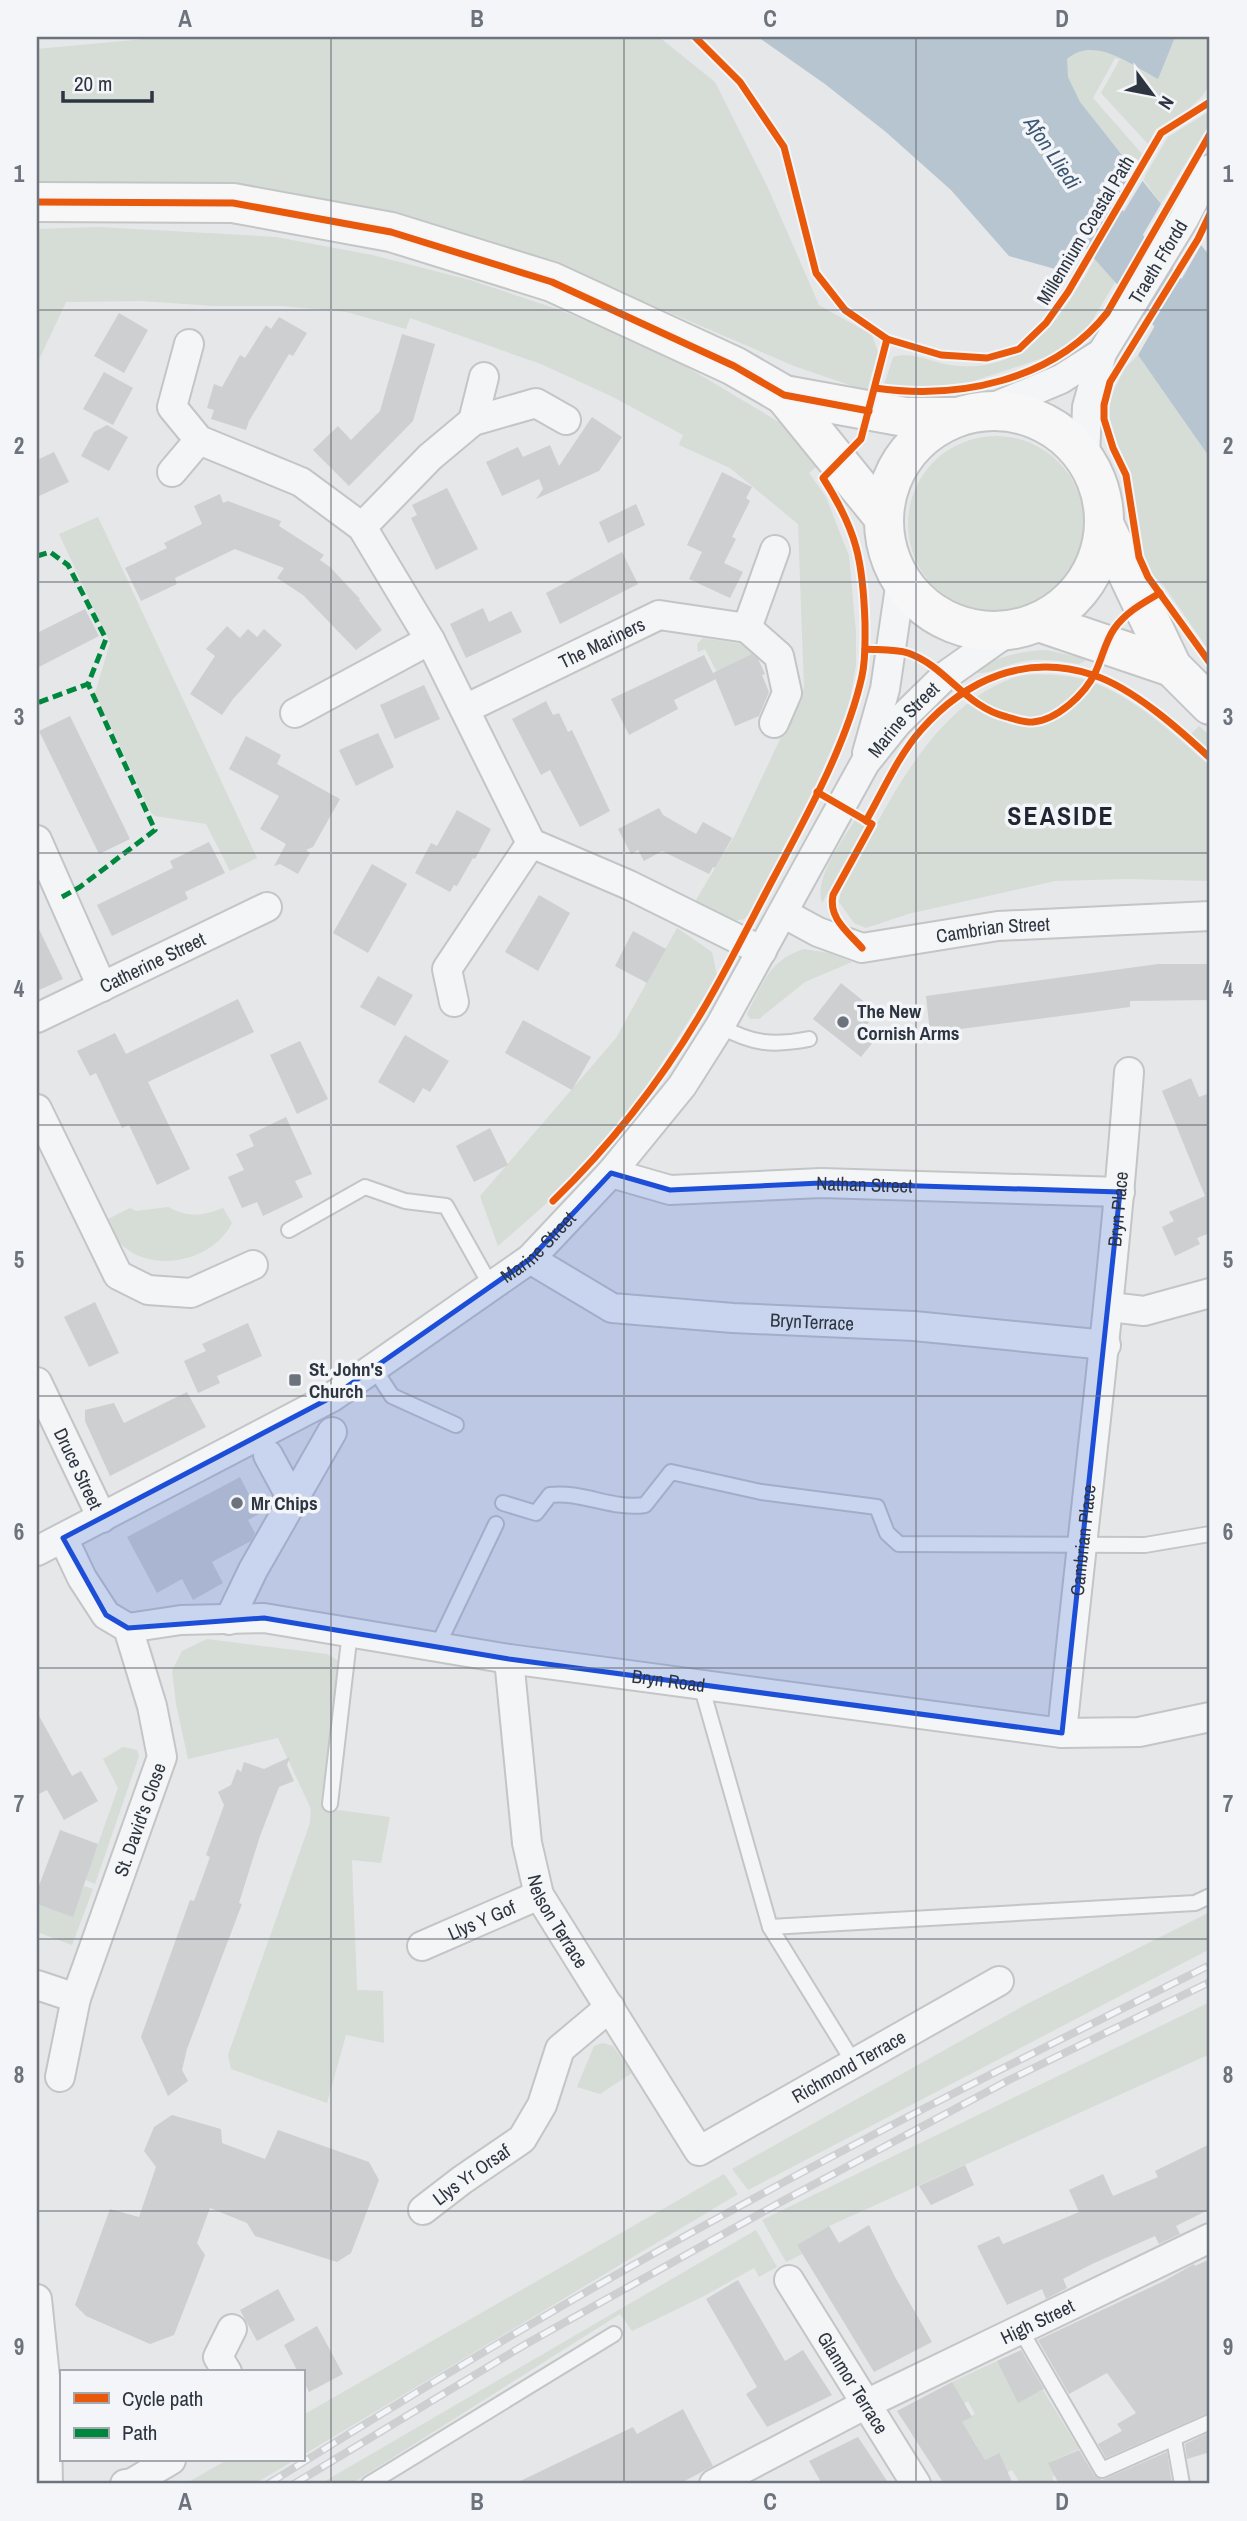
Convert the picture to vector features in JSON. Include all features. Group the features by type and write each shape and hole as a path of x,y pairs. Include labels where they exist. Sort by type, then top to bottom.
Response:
{"main road":[{"path":"37,202 233,203 391,232 552,282 734,366 784,395 905,416 971,413 1020,413 1051,425 1074,443 1092,468 1102,496 1105,526 1099,555 1086,582 1066,606 1025,626 979,631 949,622 922,605 901,580 887,550 884,518 889,486 904,457 926,433 971,413"},
{"path":"784,395 884,518"},
{"path":"1105,526 1172,667 1210,705"},
{"path":"1025,626 1172,667"}],"street":[{"name":"Traeth Ffordd","path":"1085,458 1087,407 1102,354 1184,219 1210,169"},
{"path":"189,344 172,407 199,440 301,482 362,527 430,640 531,843 636,888 762,951"},
{"name":"Traeth Ffordd","path":"971,413 1061,379 1102,354"},
{"path":"473,421 484,377"},
{"path":"362,527 430,457 473,421 536,403 566,420"},
{"path":"172,472 199,440"},
{"path":"774,723 787,693 779,656 747,628 775,550"},
{"name":"Marine Street","path":"865,762 884,689 901,580"},
{"name":"The Mariners","path":"465,709 659,615 747,628"},
{"name":"Marine Street","path":"37,1551 332,1396 530,1259 611,1173 681,1086 720,1026 865,762 897,723 945,676 1025,626"},
{"path":"295,713 430,640"},
{"path":"454,1002 447,969 531,843"},
{"path":"39,854 102,987"},
{"name":"Catherine Street","path":"37,1018 267,907"},
{"name":"Cambrian Street","path":"783,913 818,932 862,948 998,926 1210,916"},
{"name":"Bryn Place","path":"1106,1345 1129,1072"},
{"path":"37,1109 118,1275 148,1290 191,1293 253,1265"},
{"name":"Nathan Street","path":"611,1173 670,1190 821,1183 1120,1192"},
{"name":"BrynTerrace","path":"530,1259 612,1308 733,1318 914,1326 1106,1345"},
{"path":"1110,1307 1144,1311 1210,1293"},
{"name":"Cambrian Place","path":"1062,1733 1081,1544 1106,1345"},
{"name":"Druce Street","path":"37,1382 43,1412 102,1518"},
{"path":"229,1620 253,1570 332,1432"},
{"path":"268,1455 293,1500"},
{"path":"63,1538 82,1578 106,1615 128,1628"},
{"name":"Bryn Road","path":"128,1628 181,1620 264,1618 509,1659 1062,1733 1139,1732 1210,1717"},
{"name":"St. David's Close","path":"60,2077 76,1998 162,1756 152,1706 128,1628"},
{"name":"Nelson Terrace","path":"509,1659 527,1843 539,1895 699,2151"},
{"name":"Llys Y Gof","path":"422,1946 539,1895"},
{"name":"Richmond Terrace","path":"699,2151 999,1981"},
{"path":"37,1985 76,1998"},
{"name":"Llys Yr Orsaf","path":"424,2210 522,2139 542,2105 560,2049 610,2007"},
{"name":"High Street","path":"714,2484 866,2404 1210,2238"},
{"name":"Glanmor Terrace","path":"789,2280 916,2484"},
{"path":"37,2299 46,2386 48,2484"},
{"path":"226,2370 218,2357 232,2329"},
{"path":"125,2484 132,2483 168,2462"}],"lane":[{"path":"720,1026 741,1038 766,1043 809,1039"},
{"path":"289,1230 365,1187 405,1201 446,1206 491,1286"},
{"path":"373,1367 392,1396 456,1425"},
{"path":"503,1503 536,1513 550,1495 563,1493 631,1507 645,1505 671,1472 761,1492 877,1507 887,1532 899,1544 1145,1545 1210,1534"},
{"path":"437,1647 496,1524"},
{"path":"330,1804 350,1632"},
{"path":"702,1685 770,1927 854,2063"},
{"path":"770,1927 1195,1903 1210,1895"},
{"path":"1020,2329 1102,2470 1210,2422"},
{"path":"369,2484 614,2334"},
{"path":"1174,2439 1182,2484"}],"highlighted area":[{"path":"611,1173 670,1190 821,1183 1120,1192 1062,1733 509,1659 264,1618 128,1628 106,1615 63,1538 332,1397 530,1259"}],"shaded area":[{"path":"166,37 659,37 715,82 768,188 819,305 872,335 878,352 867,391 794,366 582,275 469,236 346,209 37,194 37,49"},
{"path":"758,37 989,37 1104,245 1123,269 1087,329 1058,353 971,382 924,387 884,385 893,357 900,355 950,365 974,366 995,363 1014,355 1046,330 1084,277 1009,256 951,190 886,132 825,84"},
{"path":"1023,37 1210,37 1210,83 1189,109 1156,129 1148,144 1101,93 1120,59 1115,58 1093,98 1142,154 1134,168 1139,174"},
{"path":"1210,111 1207,128 1161,204 1143,179 1168,137"},
{"path":"99,227 276,237 372,255 470,280 557,309 660,351 789,428 823,461 809,473 826,497 849,556 856,632 856,665 850,700 810,799 753,910 744,919 733,921 694,903 735,835 804,688 798,524 730,468 679,445 683,435 613,397 541,364 410,318 406,329 347,312 282,306 214,306 141,301 66,302 37,364 37,229"},
{"path":"1138,355 1210,458 1210,652 1164,586 1150,573 1142,553 1130,474 1108,421 1111,396 1125,368"},
{"path":"996,436 1029,443 1058,462 1077,491 1084,524 1077,557 1058,586 1029,605 996,612 963,605 934,586 915,557 908,524 915,491 934,462 963,443"},
{"path":"98,517 257,858 230,871 206,824 155,816 151,813 95,693 110,643 59,534"},
{"path":"703,638 749,645 759,651 717,672 705,649 698,652 697,644"},
{"path":"1046,650 1088,659 1079,664 1031,660 984,673 971,672 1007,656"},
{"path":"1056,675 1078,678 1120,695 1158,721 1210,766 1210,881 1055,881 908,914 866,928 854,923 839,902 841,891 891,799 932,739 956,714 983,693 1018,676"},
{"path":"1199,726 1210,736 1210,752 1191,734"},
{"path":"855,820 866,826 822,903 825,871"},
{"path":"677,928 712,952 717,976 646,1088 580,1174 498,1246 480,1196 616,1038"},
{"path":"804,949 829,953 852,962 805,982 759,1019 750,1019 747,1014 768,975 782,960"},
{"path":"168,1207 196,1215 223,1208 232,1223 214,1245 202,1252 188,1258 160,1261 128,1250 116,1239 104,1221 130,1208 136,1211"},
{"path":"207,1639 327,1654 339,1661 323,1808 390,1817 381,1863 352,1860 357,1990 383,1991 384,2043 346,2035 327,2103 231,2069 228,2055 310,1823 311,1809 278,1738 188,1759 172,1671 182,1651"},
{"path":"123,1747 137,1750 139,1756 95,1884 86,1880 87,1875 118,1788 103,1759"},
{"path":"84,1886 93,1889 72,1945 37,1932 37,1904 72,1916"},
{"path":"1210,1912 1210,1949 748,2190 732,2169 1025,2005"},
{"path":"1210,2002 1210,2054 829,2226 797,2245 802,2254 786,2262 762,2220"},
{"path":"603,2043 613,2046 632,2073 600,2094 577,2087 594,2046"},
{"path":"724,2174 738,2194 304,2454 304,2414"},
{"path":"756,2230 777,2267 759,2277 754,2268 632,2331 620,2314 351,2484 320,2484"},
{"path":"997,2361 1018,2402 1043,2390 1079,2449 1052,2461 1057,2474 1052,2477 1055,2484 1013,2484 1019,2481 1012,2470 983,2484 980,2479 999,2453 971,2467 982,2455 973,2439 961,2446 959,2424 975,2414 968,2401 937,2418 952,2382"},
{"path":"224,2462 292,2462 254,2484 185,2484"}],"water":[{"path":"758,37 1175,37 1158,79 1125,60 1101,51 1078,52 1067,59 1068,77 1080,102 1161,204 1123,269 1104,246 1084,277 1009,256 951,190 886,132 825,84"},
{"path":"1201,245 1210,256 1210,458 1138,355"}],"pier":[{"path":"1136,165 1145,177 1083,280 1068,277"},
{"path":"1163,201 1164,206 1126,271 1121,272"},
{"path":"1199,242 1201,245 1138,355 1135,352"}],"building":[{"path":"119,313 148,330 124,373 94,356"},
{"path":"279,317 307,333 293,356 289,354 246,430 211,419 214,410 207,408 214,384 222,387 240,355 245,358 266,325 271,329"},
{"path":"402,334 435,344 413,421 349,486 313,450 338,426 351,440 380,411"},
{"path":"104,372 133,388 113,425 83,409"},
{"path":"592,417 622,437 599,471 536,499 543,489 539,479 502,496 486,462 518,447 523,457 550,445 559,466"},
{"path":"107,425 128,437 109,471 81,456 94,432"},
{"path":"54,452 69,482 37,497 37,460"},
{"path":"722,472 752,487 746,498 750,501 732,537 736,539 724,563 743,572 730,598 689,579 702,552 687,545"},
{"path":"447,488 478,549 436,570 411,518 417,515 412,505"},
{"path":"220,494 223,503 228,501 281,521 279,526 324,555 320,560 360,599 382,630 356,650 303,595 277,578 284,568 235,549 175,578 177,584 141,601 125,568 167,548 164,543 202,524 194,506"},
{"path":"636,504 645,525 608,543 599,522"},
{"path":"622,552 638,584 560,624 546,593"},
{"path":"483,608 489,622 511,611 522,632 466,658 450,624"},
{"path":"85,609 99,636 37,668 37,633"},
{"path":"227,626 240,638 248,629 257,637 264,629 282,645 222,715 190,694 215,656 206,649"},
{"path":"752,654 758,659 765,674 762,675 769,692 759,716 735,726 713,673"},
{"path":"704,655 716,679 674,700 678,709 629,735 611,699"},
{"path":"424,685 440,719 395,739 380,705"},
{"path":"546,701 553,715 559,713 568,732 572,730 610,811 580,827 550,770 541,775 512,719"},
{"path":"70,716 130,839 99,854 39,731"},
{"path":"378,733 394,767 356,786 339,750"},
{"path":"246,736 281,755 277,764 340,799 313,847 306,850 310,853 298,874 280,864 274,866 286,844 260,829 279,796 229,769"},
{"path":"659,808 663,815 696,834 703,822 732,838 709,874 662,851 644,861 638,850 631,854 618,829"},
{"path":"457,810 491,829 475,859 473,858 457,886 454,885 450,892 415,873 431,843 437,846"},
{"path":"209,842 225,873 185,892 188,899 112,936 97,905 173,868 170,861"},
{"path":"372,864 407,884 368,953 333,933"},
{"path":"539,895 570,913 538,971 505,952"},
{"path":"37,925 63,979 37,991"},
{"path":"633,931 666,949 647,983 615,966"},
{"path":"1158,964 1210,964 1210,1000 1130,1001 1130,1007 930,1033 926,996"},
{"path":"378,976 413,995 395,1026 360,1007"},
{"name":"The New Cornish Arms","path":"841,983 877,1012 866,1026 878,1036 861,1057 813,1019"},
{"path":"238,999 254,1032 148,1082 190,1169 157,1185 129,1125 122,1128 96,1073 90,1076 77,1051 115,1033 126,1054"},
{"path":"523,1020 591,1057 572,1090 505,1053"},
{"path":"405,1035 449,1061 430,1092 423,1088 414,1103 378,1082"},
{"path":"300,1041 328,1099 297,1114 270,1055"},
{"path":"1191,1078 1199,1097 1210,1093 1210,1233 1197,1238 1200,1244 1175,1256 1162,1227 1174,1221 1169,1212 1205,1196 1162,1091"},
{"path":"286,1117 312,1174 295,1181 303,1197 263,1216 257,1202 242,1208 228,1177 244,1170 236,1154 254,1146 249,1135"},
{"path":"490,1128 508,1165 474,1182 456,1146"},
{"path":"95,1302 119,1353 89,1367 64,1317"},
{"path":"248,1323 262,1356 217,1376 220,1383 198,1393 184,1361 206,1351 202,1344"},
{"path":"187,1392 206,1427 110,1476 85,1421 85,1410 114,1403 124,1423"},
{"path":"240,1477 259,1514 248,1520 255,1533 251,1541 212,1562 223,1583 193,1600 182,1579 157,1593 127,1537"},
{"path":"37,1712 72,1776 81,1771 98,1801 64,1820 47,1790 37,1795"},
{"path":"290,1757 287,1765 294,1781 279,1787 260,1836 239,1903 242,1904 187,2049 182,2070 188,2081 168,2096 141,2037 190,1900 194,1901 210,1857 206,1855 224,1805 218,1792 231,1785 237,1769 241,1772 244,1762 264,1769"},
{"path":"60,1830 98,1844 73,1917 37,1904 37,1891"},
{"path":"172,2115 221,2129 222,2143 265,2159 278,2130 369,2162 379,2180 351,2253 337,2262 255,2236 247,2223 210,2208 197,2243 205,2255 174,2335 150,2344 86,2316 75,2305 110,2209 139,2217 156,2167 144,2151 154,2127"},
{"path":"1210,2144 1210,2209 1176,2226 1180,2234 1159,2244 1155,2236 1092,2264 1063,2279 1067,2288 1046,2299 1042,2289 1007,2305 977,2246 999,2236 1003,2244 1079,2212 1069,2190 1103,2174 1113,2196 1158,2177 1155,2171"},
{"path":"965,2165 974,2185 931,2205 919,2186"},
{"path":"869,2225 932,2342 874,2372 797,2245 829,2226 839,2243"},
{"path":"1210,2259 1210,2412 1106,2458 1098,2444 1122,2431 1117,2424 1136,2413 1107,2373 1069,2394 1038,2340 1164,2281 1194,2264 1195,2266"},
{"path":"738,2280 785,2361 803,2350 832,2395 767,2427 746,2394 757,2387 706,2299"},
{"path":"278,2289 295,2320 257,2341 240,2310"},
{"path":"317,2326 343,2374 309,2392 304,2382 304,2370 297,2370 284,2345"},
{"path":"1021,2350 1044,2389 1018,2403 997,2361"},
{"path":"952,2382 972,2417 962,2422 985,2460 999,2453 1013,2484 936,2484 942,2481 897,2411"},
{"path":"683,2409 713,2466 679,2484 514,2484 633,2427 637,2434"},
{"path":"1210,2432 1210,2452 1187,2459 1185,2444"},
{"path":"858,2437 889,2484 822,2484 809,2461"},
{"path":"1079,2450 1094,2475 1102,2480 1167,2452 1172,2484 1059,2484 1048,2463"}],"waterway":[{"name":"Afon Lliedi","path":"1084,200 1109,236 1210,350"}],"railway":[{"path":"304,2462 496,2345 670,2244 908,2117 1210,1965"},
{"path":"294,2484 526,2344 779,2203 1009,2080 1210,1982"},
{"path":"268,2484 304,2462"}],"marked path":[{"path":"37,556 50,552 68,565 106,639 88,684 37,703"},
{"path":"62,897 80,887 155,830 88,684"}],"cycle path":[{"name":"Millennium Coastal Path","path":"695,37 740,82 784,147 816,273 845,310 887,339 941,355 987,358 1019,349 1046,323 1068,292 1161,133 1210,102"},
{"path":"875,388 939,391 971,387 1032,370 1060,355 1085,336 1107,313 1210,134"},
{"path":"37,202 233,203 391,232 552,282 734,366 784,395 869,411"},
{"path":"1210,214 1198,239 1110,382 1104,405 1104,419 1113,448 1126,475 1139,557 1148,577 1210,663"},
{"path":"553,1201 621,1127 681,1045 731,960 836,754 862,676 865,623 856,547 844,514 823,478 861,439 887,339"},
{"path":"865,649 908,653 934,667 979,705 1020,721 1033,722 1061,711 1077,697 1095,673 1114,629 1135,608 1160,593"},
{"path":"866,821 905,751 939,712 978,684 1021,669 1068,669 1108,681 1155,711 1210,758"},
{"path":"817,792 872,824 833,895 832,903 836,918 862,948"}],"place":[{"name":"The New Cornish Arms","path":"843,1022"},
{"name":"St. John's Church","path":"295,1380"},
{"name":"Mr Chips","path":"237,1503"}],"district":[{"name":"SEASIDE","path":"1061,816"}]}
